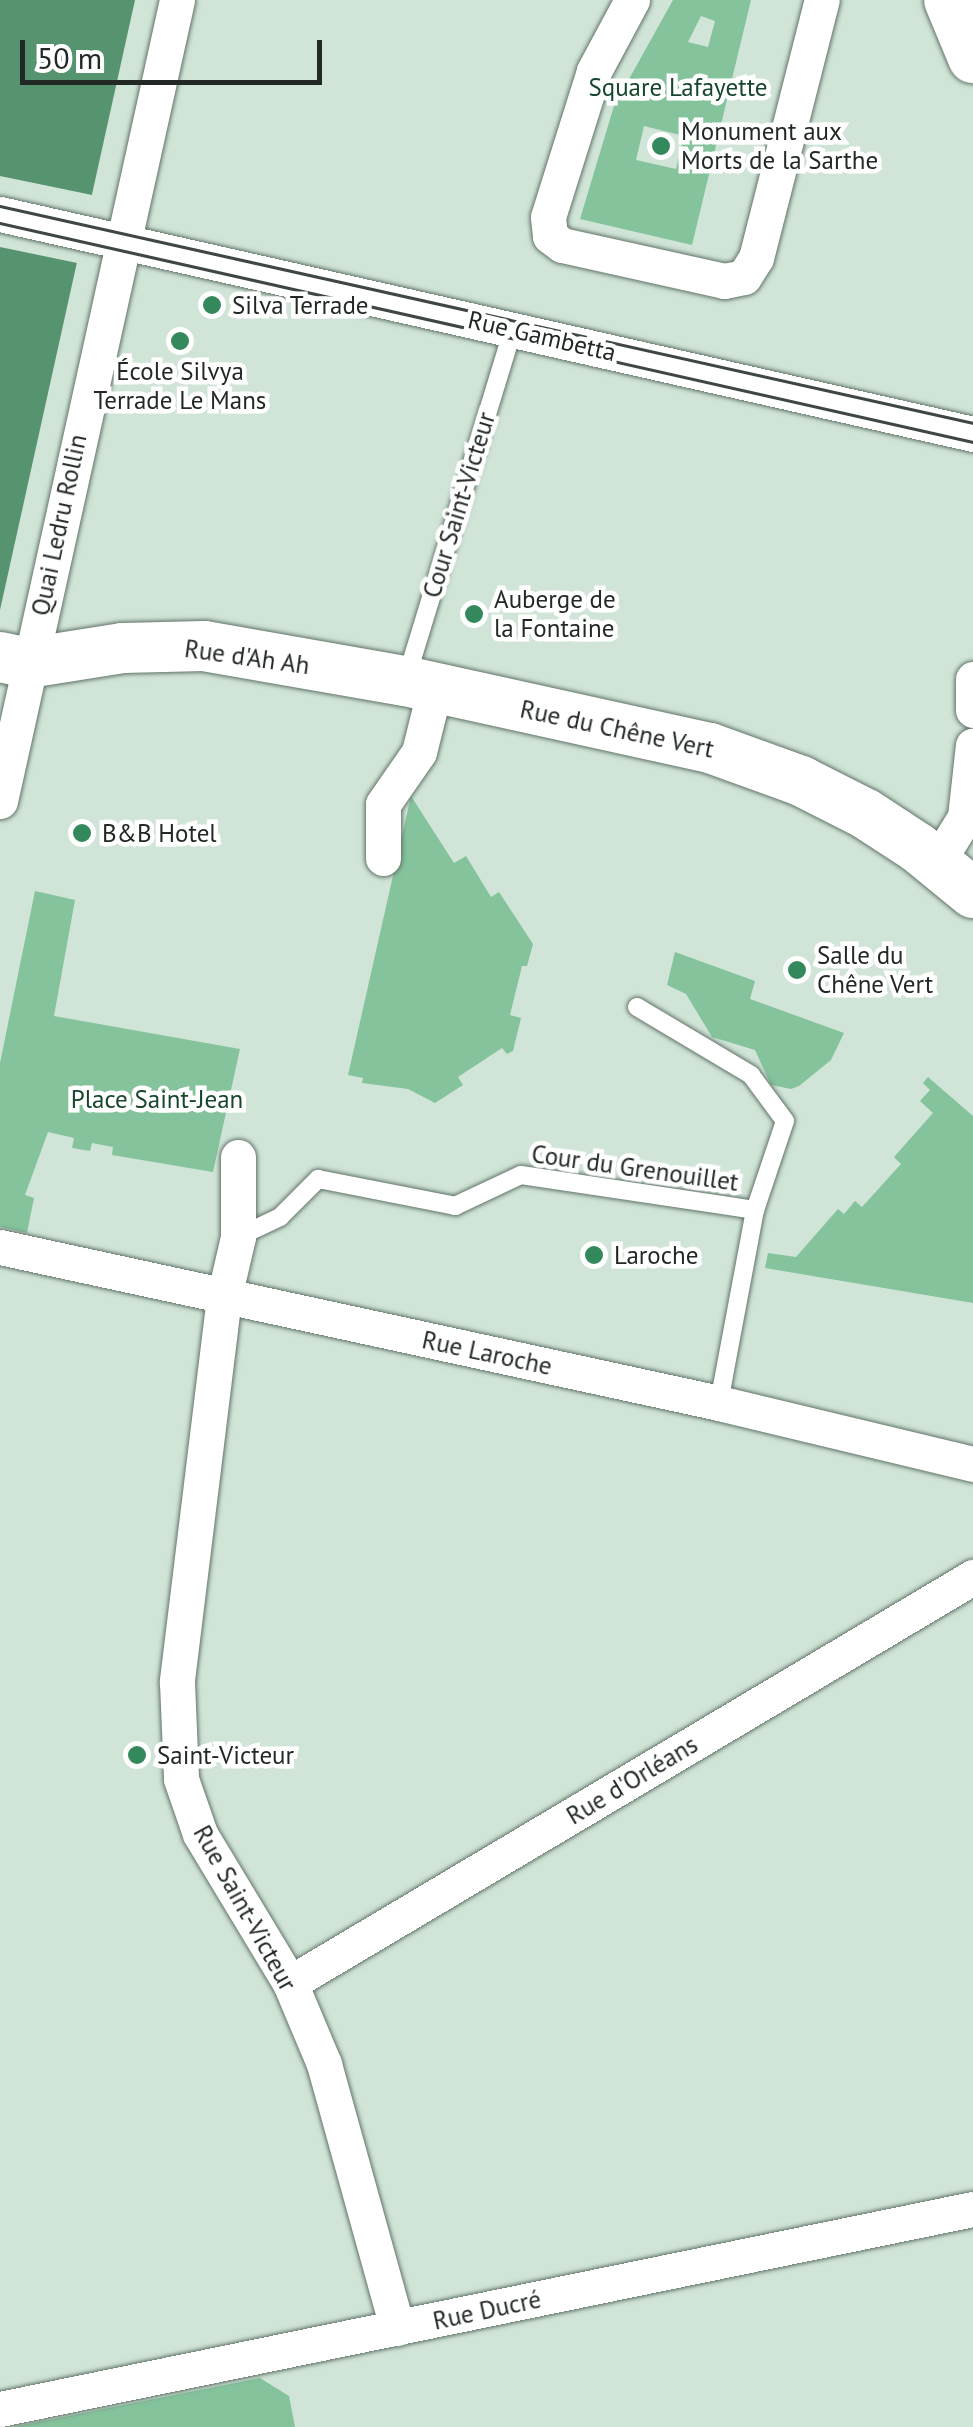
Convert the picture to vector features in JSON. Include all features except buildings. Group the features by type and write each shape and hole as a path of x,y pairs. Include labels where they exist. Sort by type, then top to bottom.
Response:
{"main road":[{"path":"949,0 973,58"},
{"name":"Rue d'Ah Ah","path":"14,660 124,648 204,646 420,685"},
{"name":"Rue du Chêne Vert","path":"420,685 710,748 802,782 866,814 955,878"}],"street":[{"name":"Quai Ledru Rollin","path":"0,801 14,660 176,0"},
{"path":"632,0 594,71 548,217 550,236 562,245 724,281 744,277 756,258 822,0"},
{"name":"Rue Gambetta","path":"0,214 973,434"},
{"path":"973,679 973,710"},
{"name":"Cour Saint-Victeur","path":"383,858 383,804 419,752 420,685"},
{"path":"955,878 973,745"},
{"path":"224,1296 238,1238 238,1157"},
{"name":"Rue Laroche","path":"0,1247 719,1402 973,1464"},
{"name":"Rue Saint-Victeur","path":"224,1296 177,1682 181,1779 200,1834 290,1983 324,2064 398,2328"},
{"name":"Rue d'Orléans","path":"290,1983 973,1576"},
{"name":"Rue Ducré","path":"0,2409 973,2209"}],"lane":[{"name":"Cour Saint-Victeur","path":"420,685 513,329"},
{"name":"Cour du Grenouillet","path":"637,1007 751,1075 785,1120 755,1210 719,1402"},
{"name":"Cour du Grenouillet","path":"238,1238 280,1217 318,1179 454,1206 521,1174 755,1210"}],"green space":[{"name":"Square Lafayette","path":"673,0 751,0 692,245 580,219 614,106","holes":["701,16 715,21 708,47 688,42","644,126 684,136 676,169 636,160"]},
{"path":"411,796 454,863 466,856 491,897 499,892 533,944 527,966 522,966 510,1015 521,1018 513,1051 507,1054 502,1048 458,1077 463,1085 435,1103 408,1089 362,1083 363,1078 348,1075"},
{"name":"Place Saint-Jean","path":"35,891 75,900 54,1016 240,1049 213,1172 112,1155 113,1147 92,1143 90,1151 72,1148 74,1138 48,1132 25,1195 34,1198 27,1233 0,1227 0,1063"},
{"path":"675,952 755,981 750,999 844,1033 831,1060 799,1086 791,1089 771,1085 755,1050 712,1037 686,994 667,985"},
{"path":"928,1077 973,1116 973,1303 765,1268 768,1253 796,1257 838,1209 844,1214 855,1201 862,1207 901,1164 894,1157 933,1113 920,1101 930,1090 923,1083"},
{"path":"260,2378 289,2396 295,2427 13,2427"}],"shaded area":[{"path":"0,0 135,0 0,610"}],"pier":[{"path":"0,176 97,196 82,264 0,247"}],"tram line":[{"path":"0,206 973,423"},
{"path":"0,223 973,442"}],"place":[{"name":"Monument aux Morts de la Sarthe","path":"661,146"},
{"name":"Silva Terrade","path":"212,305"},
{"name":"École Silvya Terrade Le Mans","path":"180,341"},
{"name":"Auberge de la Fontaine","path":"474,614"},
{"name":"B&B Hotel","path":"82,833"},
{"name":"Salle du Chêne Vert","path":"797,970"},
{"name":"Laroche","path":"594,1255"},
{"name":"Saint-Victeur","path":"137,1755"}]}
